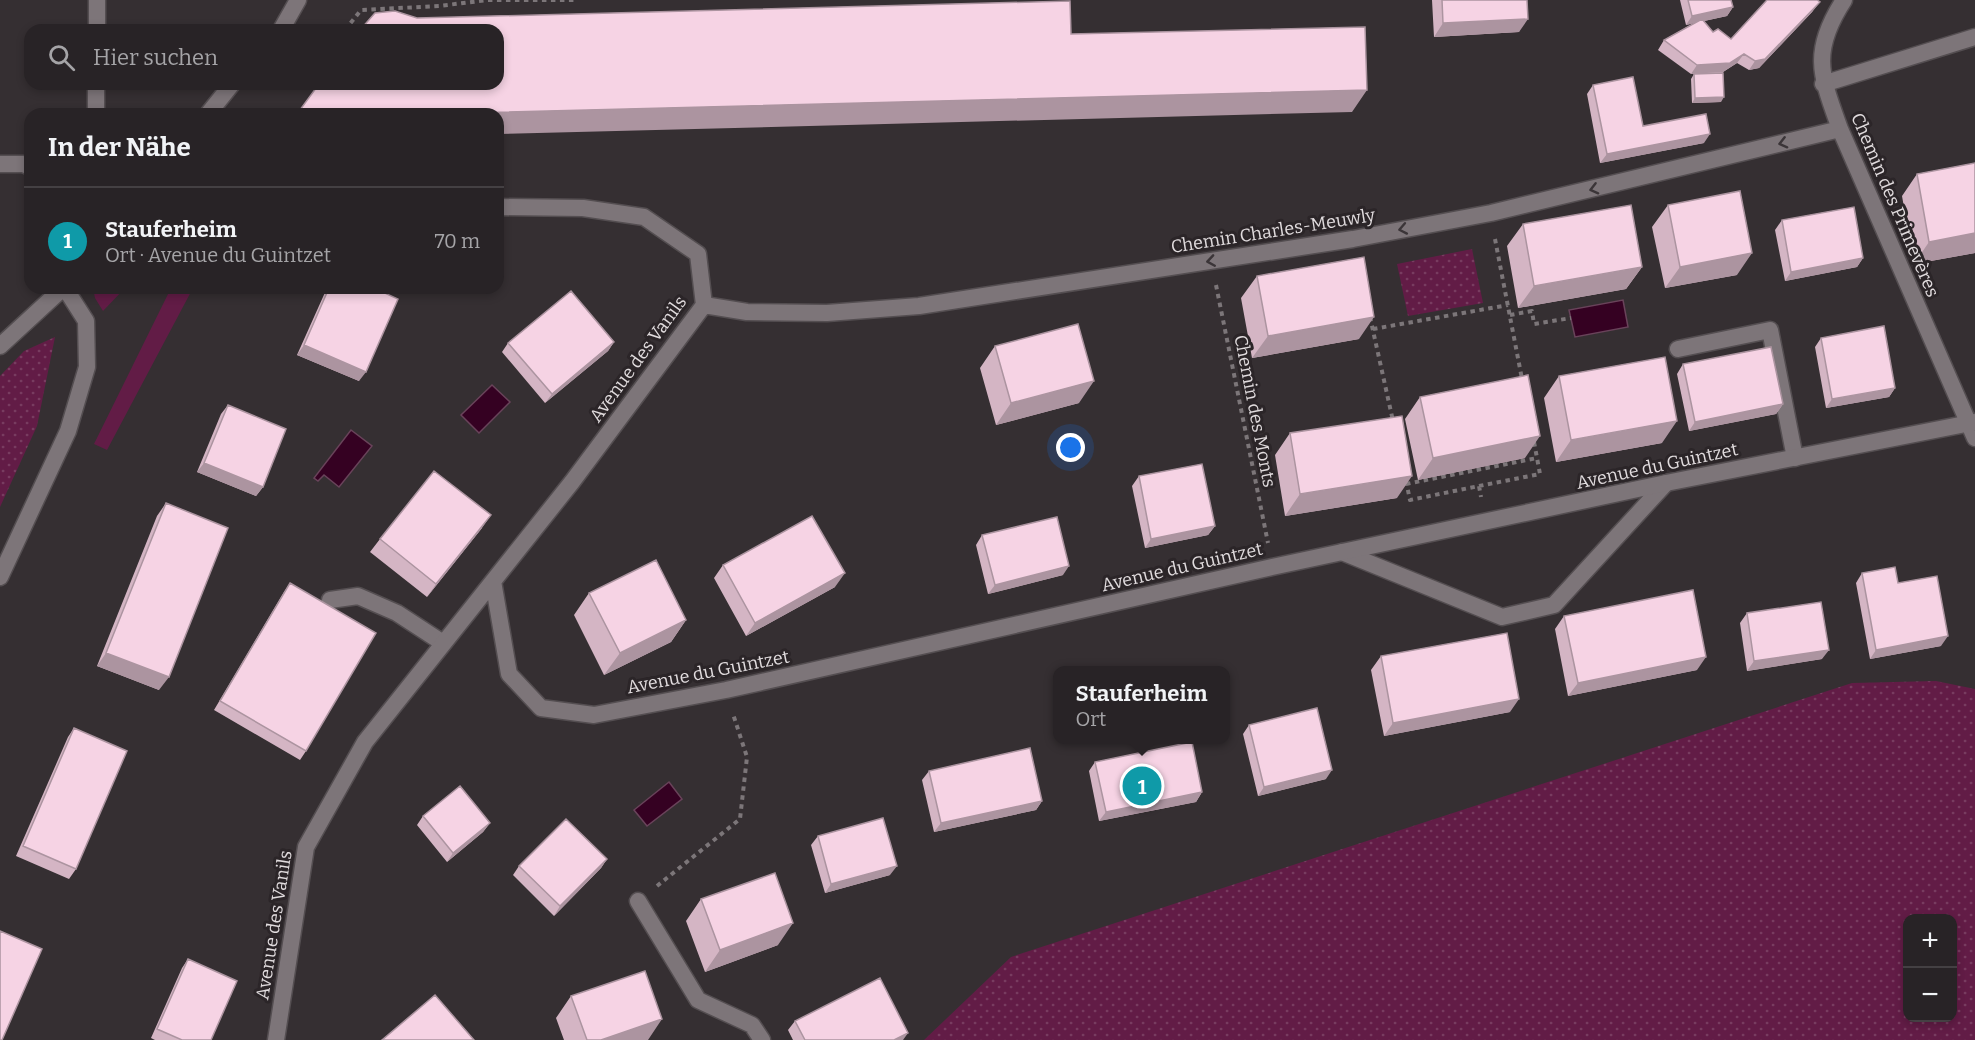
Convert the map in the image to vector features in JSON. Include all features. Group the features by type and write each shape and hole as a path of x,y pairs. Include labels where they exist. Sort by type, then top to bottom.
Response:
{"street":[{"path":"97,0 97,24"},
{"path":"284,24 298,0"},
{"name":"Chemin des Primevères","path":"1844,0 1828,31 1821,56 1823,84 1840,129 1973,428"},
{"path":"1823,84 1975,37"},
{"path":"96,90 96,108"},
{"path":"213,108 227,90"},
{"name":"Chemin Charles-Meuwly","path":"704,305 747,312 816,313 919,306 1353,239 1491,213 1840,129"},
{"path":"0,164 24,166"},
{"name":"Avenue des Vanils","path":"276,1040 306,847 365,742 572,482 704,305 698,254 644,217 583,208 504,207"},
{"path":"0,346 57,294"},
{"path":"0,577 68,431 87,367 86,321 68,294"},
{"path":"1678,349 1770,330 1795,458"},
{"name":"Avenue du Guintzet","path":"493,581 509,674 541,708 594,715 726,690 1272,567 1666,483 1795,458 1973,428"},
{"path":"1342,552 1502,617 1554,605 1666,483"},
{"path":"330,600 358,596 398,613 444,644"},
{"path":"638,901 698,1000 752,1025 762,1040"}],"path":[{"path":"350,24 361,10 439,6 488,0 577,0"},
{"path":"1491,213 1523,381"},
{"name":"Chemin des Monts","path":"1211,261 1272,567"},
{"path":"1373,329 1508,305"},
{"path":"1368,307 1394,429"},
{"path":"1510,315 1532,311 1534,324 1571,318"},
{"path":"1404,473 1410,500 1540,474 1533,436"},
{"path":"1406,484 1537,458"},
{"path":"1479,486 1487,521"},
{"path":"638,901 740,819 747,757 726,690"}],"shaded area":[{"path":"1472,249 1483,303 1408,316 1397,264"},
{"path":"94,294 119,294 103,311"},
{"path":"168,294 190,294 107,450 94,444"},
{"path":"1623,300 1628,327 1575,337 1569,310"},
{"path":"55,337 37,426 0,507 0,376 24,351"},
{"path":"492,385 510,402 479,433 461,415"},
{"path":"351,430 372,446 339,487 324,475 318,481 314,478"},
{"path":"1936,681 1975,689 1975,1040 924,1040 1011,957 1852,683"},
{"path":"669,782 682,799 647,826 634,810"}],"building":[{"path":"1442,0 1527,0 1528,19 1443,23"},
{"path":"1688,0 1731,0 1733,7 1692,16"},
{"path":"1767,0 1817,0 1820,2 1765,59 1755,61 1744,54 1730,63 1697,65 1664,40 1702,19 1713,32 1718,29 1731,39"},
{"path":"1070,1 1071,34 1365,27 1367,90 504,112 504,108 301,108 315,90 504,90 504,24 365,24 375,13 395,11 417,18"},
{"path":"1723,73 1724,97 1695,98 1694,74"},
{"path":"1633,77 1643,126 1706,114 1710,134 1607,154 1593,85"},
{"path":"1975,163 1975,233 1929,242 1917,174"},
{"path":"1740,191 1752,253 1680,267 1668,205"},
{"path":"1631,205 1642,267 1534,286 1523,224"},
{"path":"1854,207 1863,258 1791,272 1782,220"},
{"path":"1364,257 1374,317 1268,336 1257,276"},
{"path":"571,291 614,342 552,394 508,343"},
{"path":"326,294 387,294 398,299 366,372 304,345"},
{"path":"1078,324 1094,381 1011,403 995,346"},
{"path":"1884,326 1895,388 1832,399 1821,338"},
{"path":"1771,347 1783,404 1695,422 1683,364"},
{"path":"1665,357 1677,421 1571,440 1559,376"},
{"path":"1528,375 1540,436 1433,458 1420,397"},
{"path":"228,405 286,429 263,487 204,463"},
{"path":"1402,416 1412,476 1300,494 1290,433"},
{"path":"1202,464 1215,526 1151,539 1139,476"},
{"path":"434,471 491,515 436,584 380,539"},
{"path":"166,503 228,528 169,677 106,653"},
{"path":"812,516 845,573 755,623 723,565"},
{"path":"1057,517 1069,566 995,585 982,535"},
{"path":"656,560 686,620 620,653 589,593"},
{"path":"1895,567 1898,583 1937,576 1948,636 1876,650 1862,573"},
{"path":"290,583 376,633 306,751 220,701"},
{"path":"1693,590 1706,657 1578,683 1564,616"},
{"path":"1821,602 1829,650 1754,661 1747,613"},
{"path":"1507,633 1519,699 1393,723 1381,656"},
{"path":"1317,708 1332,770 1264,787 1249,725"},
{"path":"74,728 127,751 76,869 23,846"},
{"path":"1182,744 1192,744 1202,792 1106,812 1095,762"},
{"path":"1030,748 1042,801 941,823 929,771"},
{"path":"460,786 490,823 453,853 423,816"},
{"path":"883,818 897,866 831,884 818,836"},
{"path":"566,819 607,859 560,906 519,866"},
{"path":"775,873 793,923 720,950 701,899"},
{"path":"0,931 42,949 2,1040 0,1040"},
{"path":"188,959 237,981 211,1040 182,1040 157,1029"},
{"path":"645,971 662,1019 601,1040 587,1040 571,996"},
{"path":"880,978 908,1033 894,1040 805,1040 795,1021"},
{"path":"435,995 474,1040 382,1040"}],"place":[{"name":"Stauferheim","path":"1142,786"}]}
